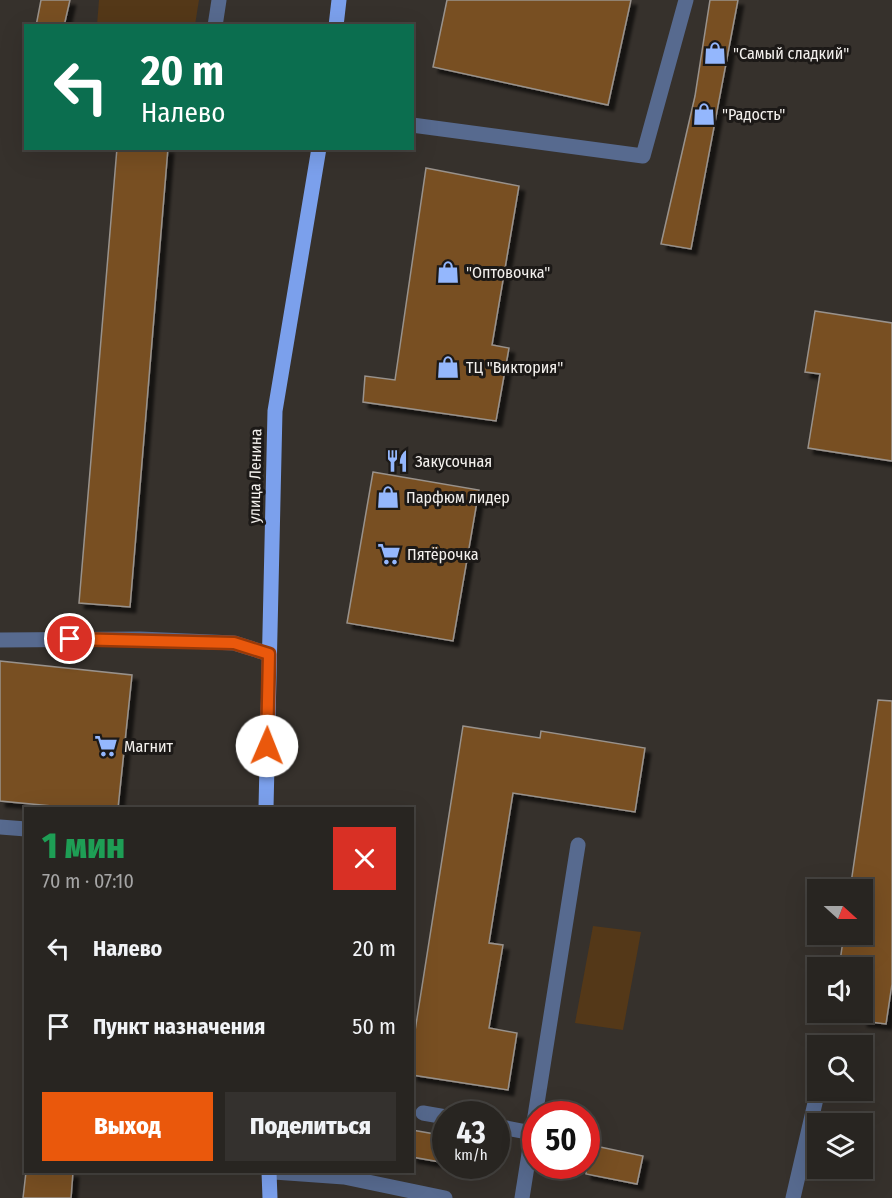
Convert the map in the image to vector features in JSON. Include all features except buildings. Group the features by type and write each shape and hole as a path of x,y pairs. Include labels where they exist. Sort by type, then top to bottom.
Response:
{"main road":[{"path":"336,24 339,0"},
{"name":"улица Ленина","path":"266,807 275,411 320,150"},
{"path":"270,1198 271,1173"}],"street":[{"path":"215,24 219,0"},
{"path":"414,125 644,156 686,0"},
{"path":"0,639 140,639 234,643 269,654"},
{"path":"0,827 24,829"},
{"path":"537,1101 578,845"},
{"path":"793,1198 815,1101"},
{"path":"423,1113 432,1115"},
{"path":"286,1173 344,1177 445,1198"},
{"path":"522,1198 525,1179"}],"shaded area":[{"path":"99,0 199,0 195,24 97,24"},
{"path":"593,926 641,932 623,1030 575,1023"}],"place":[{"name":"\"Самый сладкий\"","path":"715,53"},
{"name":"\"Радость\"","path":"704,114"},
{"name":"\"Оптовочка\"","path":"448,272"},
{"name":"ТЦ \"Виктория\"","path":"448,367"},
{"name":"Закусочная","path":"397,461"},
{"name":"Парфюм лидер","path":"388,497"},
{"name":"Пятёрочка","path":"389,554"},
{"name":"Магнит","path":"106,746"}],"route":[{"path":"70,639 234,643 269,654 267,746"}]}
